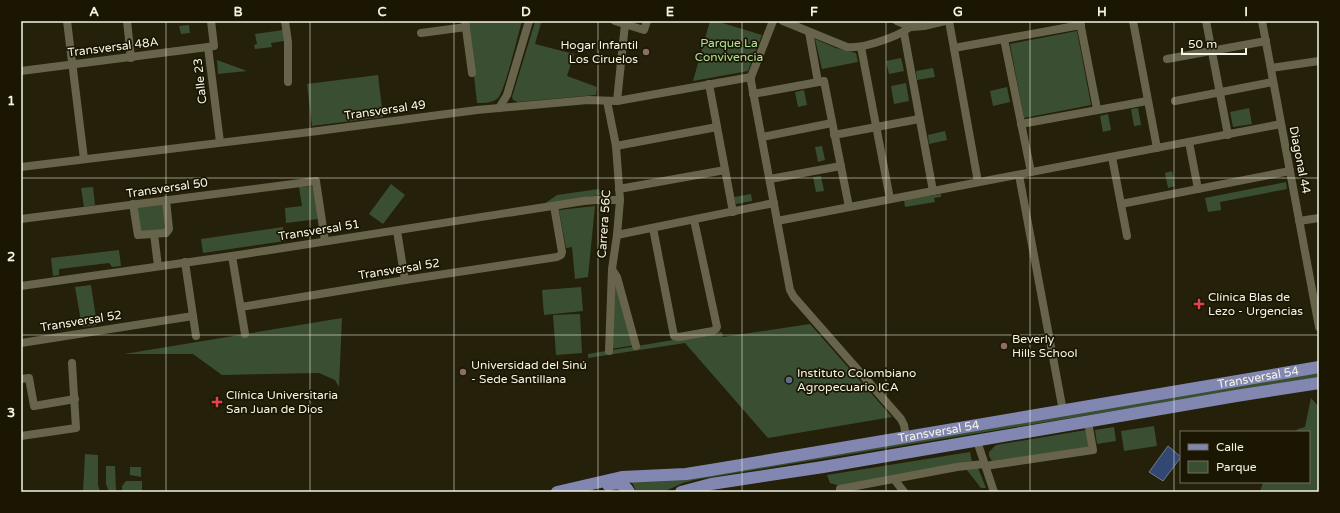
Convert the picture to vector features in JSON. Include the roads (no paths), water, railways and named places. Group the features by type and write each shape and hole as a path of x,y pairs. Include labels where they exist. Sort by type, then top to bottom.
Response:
{"main road":[{"name":"Transversal 54","path":"557,492 622,477 686,474 1319,367"},
{"name":"Transversal 54","path":"681,492 711,484 823,467 1319,383"},
{"path":"575,492 614,483 624,486 629,492"}],"street":[{"path":"67,21 84,159"},
{"path":"127,21 131,58"},
{"name":"Calle 23","path":"211,21 214,46 208,47 220,142"},
{"path":"285,21 288,42 288,82"},
{"path":"499,108 507,95 529,21"},
{"path":"615,21 644,30 647,21"},
{"path":"773,21 751,77 788,283 794,297 901,419 904,425 906,437"},
{"path":"782,21 853,48 861,47 904,33 913,24"},
{"path":"897,21 924,26 945,21"},
{"path":"949,21 978,182"},
{"path":"1133,21 1157,148"},
{"path":"1206,21 1228,134"},
{"name":"Diagonal 44","path":"1262,21 1319,327"},
{"path":"954,48 1080,23 1097,109"},
{"path":"421,33 466,24 472,73"},
{"path":"617,101 625,24"},
{"path":"809,32 818,82"},
{"path":"904,33 933,191"},
{"path":"1004,39 1031,172"},
{"path":"1167,59 1266,41"},
{"name":"Transversal 48A","path":"21,71 208,47"},
{"path":"861,47 890,199"},
{"path":"1271,68 1319,61"},
{"name":"Transversal 49","path":"21,167 318,131 431,115 588,100 617,101 751,77"},
{"path":"753,94 824,81 849,207"},
{"path":"1175,101 1273,82"},
{"path":"708,84 732,212"},
{"name":"Carrera 56C","path":"607,101 616,146 620,189 617,235 612,269 609,351"},
{"path":"1021,124 1147,101"},
{"path":"834,135 920,119"},
{"path":"762,137 832,123"},
{"path":"777,221 1281,124"},
{"path":"616,146 717,127"},
{"path":"1189,142 1198,189"},
{"path":"1112,157 1127,236"},
{"path":"770,179 841,166"},
{"path":"620,189 725,170"},
{"path":"1121,204 1290,171"},
{"path":"1019,175 1063,411"},
{"name":"Transversal 50","path":"21,219 316,181 325,241"},
{"path":"133,204 138,235 166,233 169,231 166,200"},
{"name":"Transversal 51","path":"21,286 232,256 554,206 596,200 620,200"},
{"path":"617,235 774,203"},
{"name":"Transversal 52","path":"241,308 405,280 557,257 561,254 554,206"},
{"path":"1299,221 1319,218"},
{"path":"653,228 674,336 679,337 713,331 717,327 694,220"},
{"path":"397,231 405,280"},
{"path":"154,234 158,266"},
{"path":"232,256 245,334"},
{"path":"185,262 196,336"},
{"path":"612,269 617,277 636,346"},
{"name":"Transversal 52","path":"21,343 192,316"},
{"path":"21,436 76,428 72,363"},
{"path":"21,379 29,378 34,406 75,399"},
{"path":"843,492 840,489 894,479 1093,450 1088,422"},
{"path":"977,441 991,490"},
{"path":"894,479 904,492"}],"water":[{"path":"1168,446 1180,456 1180,458 1163,481 1149,472"}],"place":[{"name":"Hogar Infantil Los Ciruelos","path":"646,52"},
{"name":"Clínica Blas de Lezo - Urgencias","path":"1199,304"},
{"name":"Beverly Hills School","path":"1004,346"},
{"name":"Universidad del Sinú - Sede Santillana","path":"463,372"},
{"name":"Instituto Colombiano Agropecuario ICA","path":"789,380"},
{"name":"Clínica Universitaria San Juan de Dios","path":"217,402"}],"park label":[{"name":"Parque La Convivencia","path":"729,50"}]}
